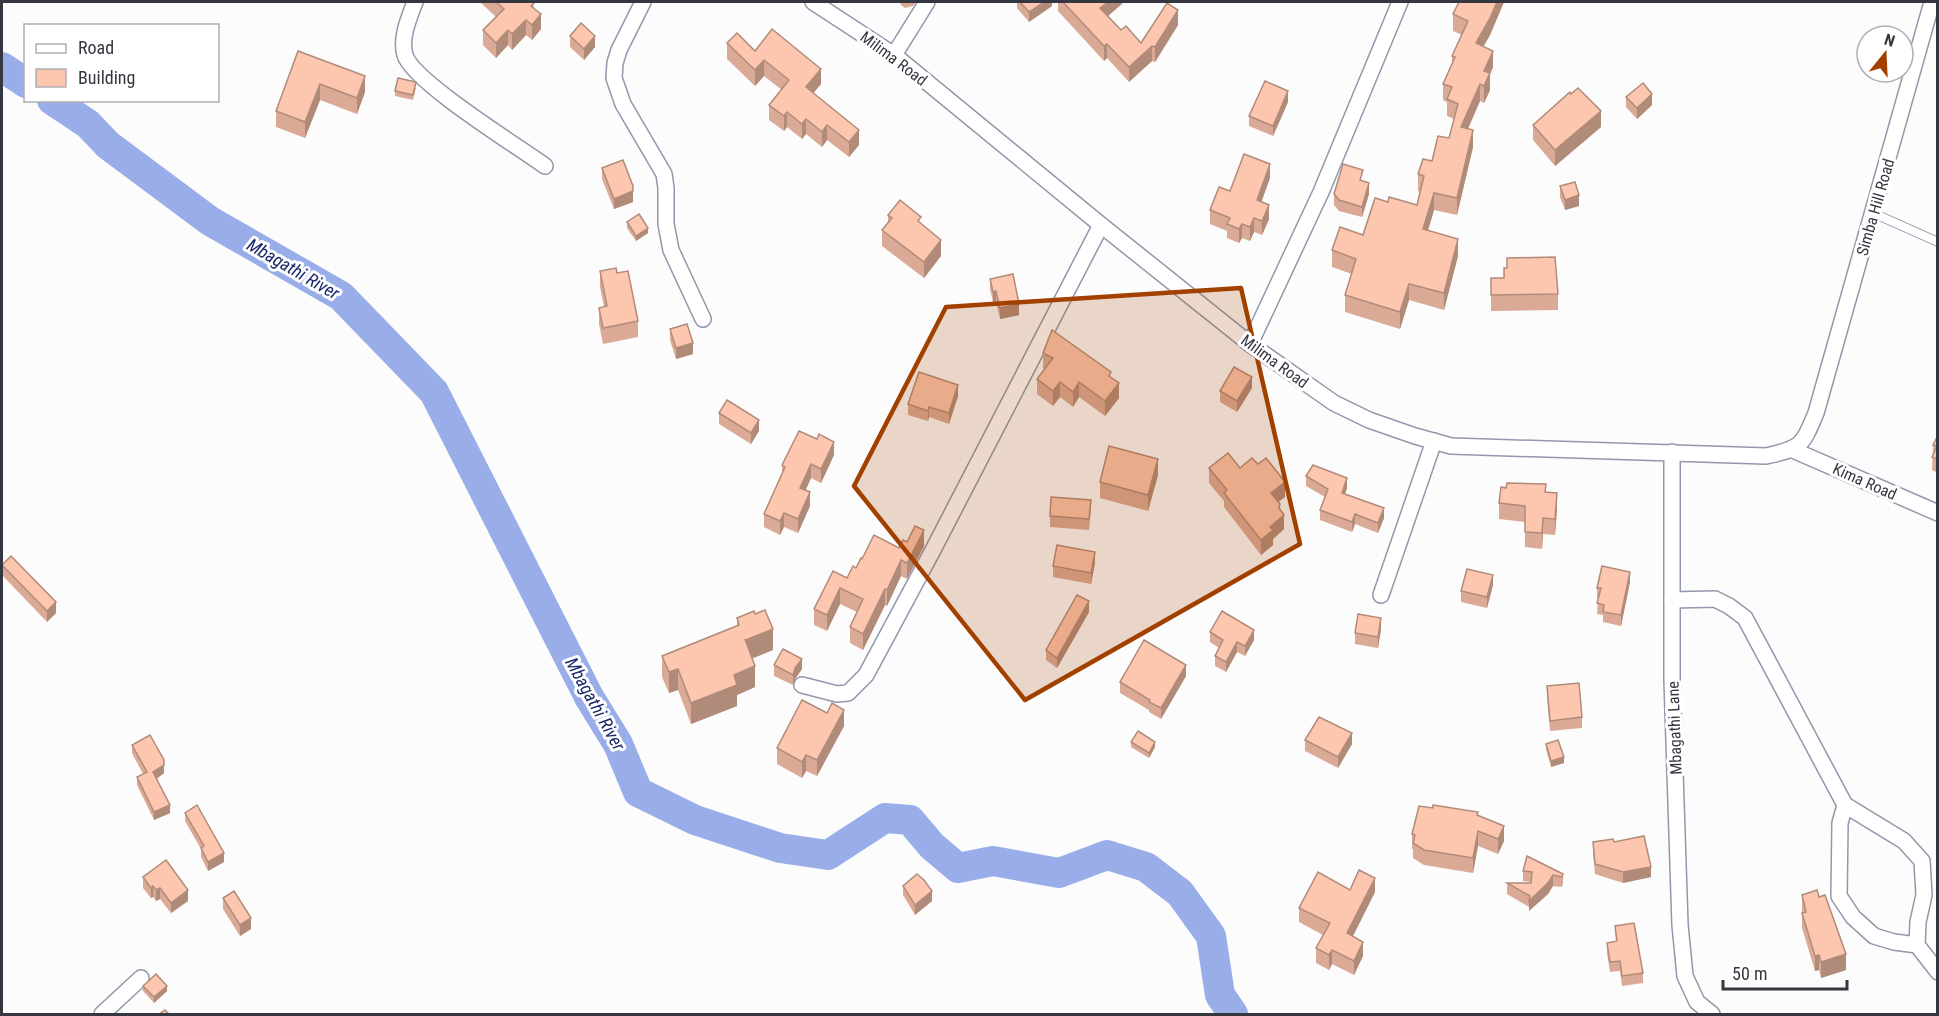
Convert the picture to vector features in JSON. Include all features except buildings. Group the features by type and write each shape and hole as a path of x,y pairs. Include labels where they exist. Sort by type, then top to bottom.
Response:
{"street":[{"path":"415,2 405,29 404,52 407,62 434,88 545,166"},
{"path":"643,2 619,50 614,78 623,104 664,174 666,224 671,250 703,318"},
{"name":"Milima Road","path":"813,2 894,55 1250,344 1334,403 1369,420 1451,446 1766,456 1794,450"},
{"path":"894,55 927,2"},
{"path":"1250,344 1321,192 1400,2"},
{"name":"Simba Hill Road","path":"1794,450 1806,436 1816,413 1932,2"},
{"path":"802,685 837,694 848,693 866,675 1101,225"},
{"path":"1381,595 1434,441"},
{"name":"Kima Road","path":"1794,450 1938,513"},
{"name":"Mbagathi Lane","path":"1672,452 1672,680 1680,925 1685,976 1697,1002 1712,1014"},
{"path":"1672,600 1715,599 1745,618 1845,805 1904,841 1922,861 1924,895 1918,922 1917,945 1938,972"},
{"path":"1845,805 1840,823 1839,896 1853,917 1874,936 1917,945"},
{"path":"102,1014 141,978"}],"lane":[{"path":"1873,213 1938,242"}],"highlighted area":[{"path":"1241,288 1300,544 1025,700 854,486 946,307"}],"waterway":[{"name":"Mbagathi River","path":"2,67 24,82"},
{"name":"Mbagathi River","path":"55,102 88,124 108,145 210,221 341,296 434,392 589,697 618,744 638,792 695,820 780,848 828,855 885,818 910,820 932,846 958,868 993,861 1059,873 1107,855 1146,867 1180,893 1211,936 1220,995 1233,1014"}]}
